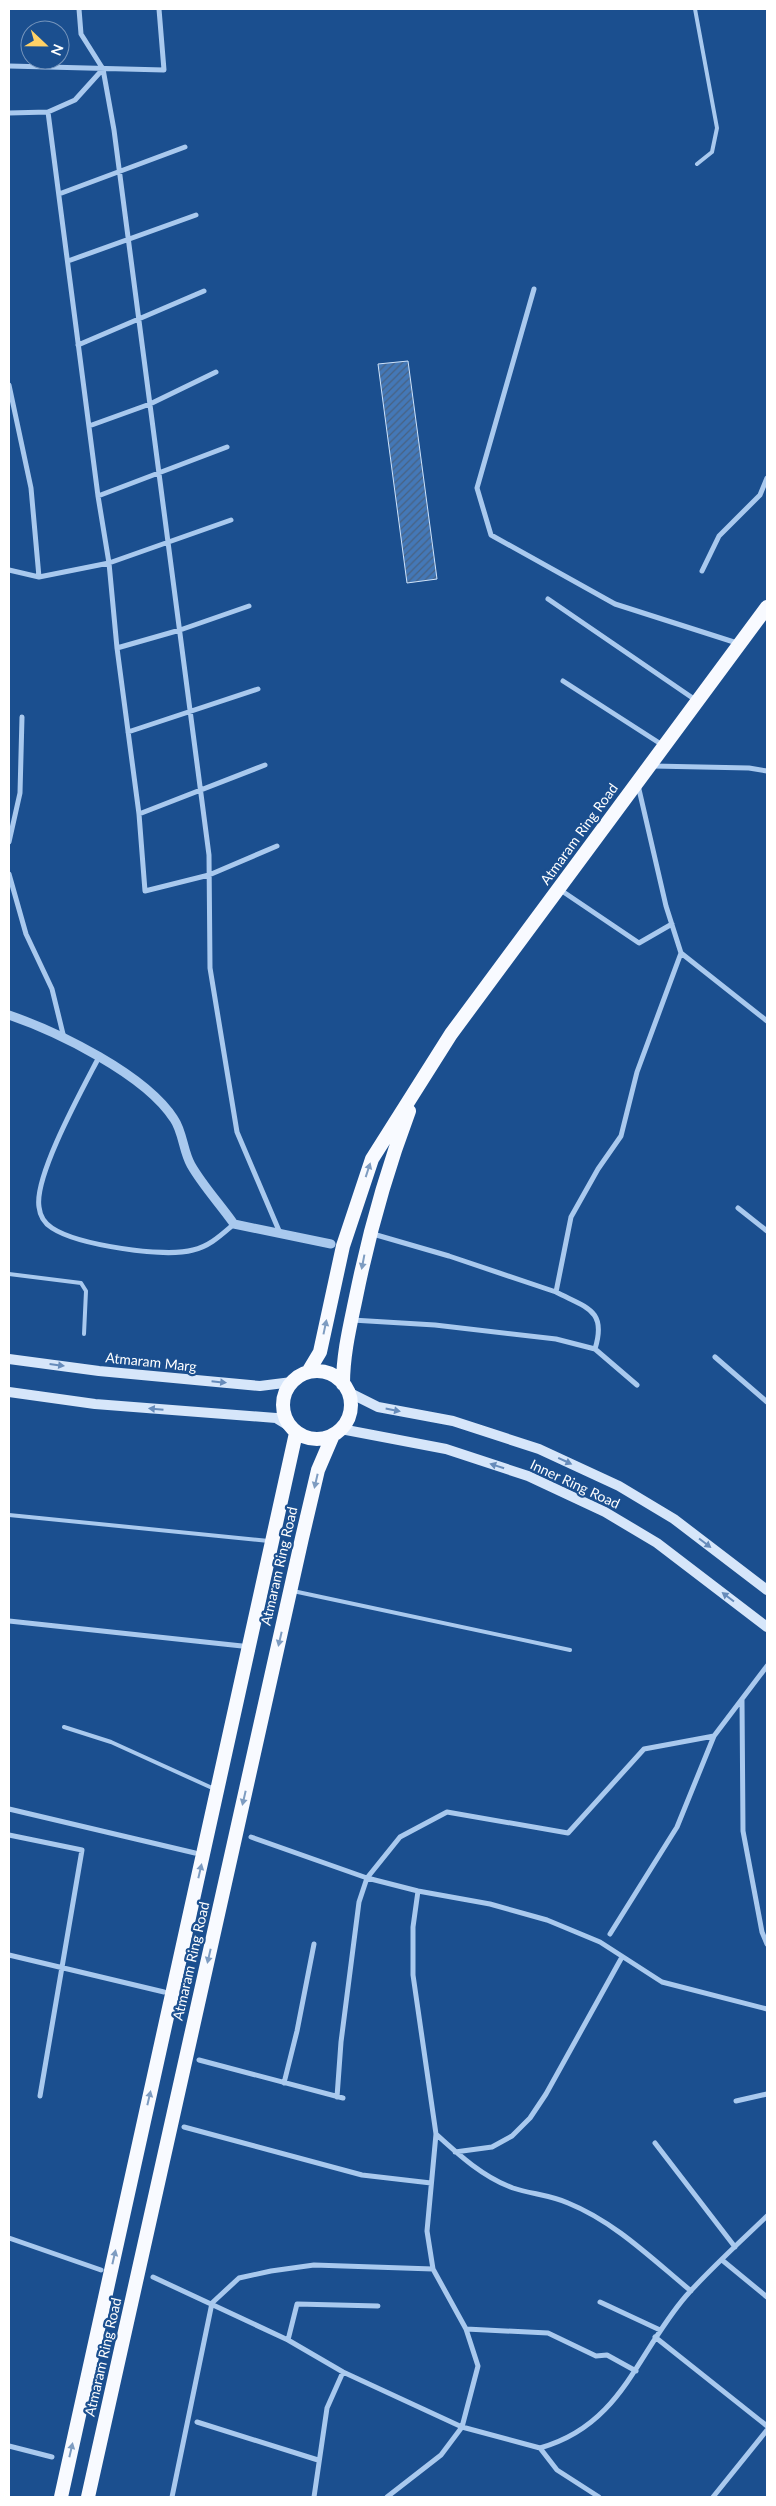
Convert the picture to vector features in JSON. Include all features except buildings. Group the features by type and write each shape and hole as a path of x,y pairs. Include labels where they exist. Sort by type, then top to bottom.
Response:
{"highway":[{"name":"Atmaram Ring Road","path":"308,1372 320,1352 343,1246 372,1159 451,1034 767,607"},
{"name":"Atmaram Ring Road","path":"346,1388 344,1360 370,1233 388,1167 420,1082"},
{"path":"308,1372 327,1372 346,1388 350,1412 337,1432 314,1440 293,1430 285,1418 283,1398 292,1382 308,1372"},
{"name":"Atmaram Ring Road","path":"61,2497 273,1542 293,1430"},
{"name":"Atmaram Ring Road","path":"88,2497 318,1470 337,1432"}],"main road":[{"name":"Atmaram Marg","path":"9,1359 99,1371 260,1386 292,1382"},
{"name":"Inner Ring Road","path":"346,1388 378,1407 454,1421 539,1449 619,1486 674,1519 767,1590"},
{"path":"9,1392 95,1404 276,1418 293,1430"},
{"name":"Inner Ring Road","path":"337,1432 446,1449 528,1476 605,1512 657,1543 767,1626"}],"street":[{"path":"80,9 81,34 103,69 120,171 209,855 210,968 238,1132 280,1233"},
{"path":"9,66 164,70 159,9"},
{"path":"9,113 48,112 75,100 103,69"},
{"path":"48,112 98,496 109,563 117,648 139,814 145,891 209,875 277,846"},
{"path":"59,194 185,147"},
{"path":"68,261 196,215"},
{"path":"534,289 477,488 490,535 615,604 740,644"},
{"path":"78,345 204,291"},
{"path":"89,426 150,404 216,372"},
{"path":"9,385 31,488 39,577"},
{"path":"98,496 227,447"},
{"path":"702,571 718,536 760,495 767,478"},
{"path":"9,570 39,577 109,563 231,520"},
{"path":"548,599 697,702"},
{"path":"117,648 180,630 249,606"},
{"path":"563,681 664,746"},
{"path":"128,732 258,689"},
{"path":"9,842 20,793 22,717"},
{"path":"139,814 265,765"},
{"path":"650,766 749,768 767,771"},
{"path":"638,782 672,924 682,953 767,1021"},
{"path":"9,874 26,934 52,989 64,1038"},
{"path":"559,888 639,944 672,924"},
{"path":"556,1292 571,1218 598,1169 621,1136 637,1072 682,953"},
{"path":"9,1016 41,1026 64,1038 98,1057 149,1091 175,1119 191,1164 234,1224 331,1244"},
{"path":"98,1057 52,1153 38,1198 42,1220 51,1228 67,1236 122,1248 163,1252 192,1251 211,1244 234,1224"},
{"path":"738,1208 767,1231"},
{"path":"370,1233 449,1256 556,1292 594,1314 600,1323 600,1332 595,1349"},
{"path":"351,1320 435,1325 556,1339 595,1349 637,1385"},
{"path":"715,1357 767,1402"},
{"path":"9,1621 242,1646"},
{"path":"610,1934 677,1826 714,1736 767,1666"},
{"path":"742,1700 744,1831 762,1932 767,1944"},
{"path":"337,2096 341,2042 359,1902 367,1878 400,1837 447,1812 568,1833 644,1749 714,1736"},
{"path":"9,1809 195,1853"},
{"path":"9,1835 82,1850 40,2096"},
{"path":"251,1837 367,1878 418,1891 490,1904 547,1920 600,1942 662,1982 767,2009"},
{"path":"387,2497 441,2454 462,2427 478,2366 466,2329 433,2269 427,2231 436,2134 413,1975 413,1927 418,1891"},
{"path":"284,2082 298,2031 314,1944"},
{"path":"9,1955 164,1992"},
{"path":"455,2152 492,2147 512,2136 530,2118 546,2094 622,1957"},
{"path":"200,2060 343,2098"},
{"path":"736,2102 767,2094"},
{"path":"184,2127 362,2175 431,2183"},
{"path":"436,2134 455,2152 486,2176 514,2189 538,2193 569,2203 618,2230 691,2291"},
{"path":"655,2143 735,2248"},
{"path":"153,2277 212,2303 288,2340 344,2372 462,2427 540,2448 564,2442 599,2418 636,2371 655,2337 691,2291 767,2216"},
{"path":"9,2238 101,2270"},
{"path":"722,2260 767,2297"},
{"path":"173,2497 212,2303 239,2278 271,2270 314,2265 433,2269"},
{"path":"600,2302 660,2330"},
{"path":"288,2340 297,2304 378,2306"},
{"path":"466,2329 548,2333 596,2356 607,2355 636,2371"},
{"path":"655,2337 767,2426"},
{"path":"314,2497 327,2408 344,2372"},
{"path":"197,2422 318,2460"},
{"path":"713,2497 767,2430"},
{"path":"9,2446 52,2457"},
{"path":"540,2448 557,2470 599,2497"}],"lane":[{"path":"695,9 717,128 712,152 697,164"},
{"path":"9,1274 82,1283 86,1291 84,1334"},
{"path":"9,1515 273,1542"},
{"path":"290,1591 570,1650"},
{"path":"64,1727 111,1742 210,1787"}]}
